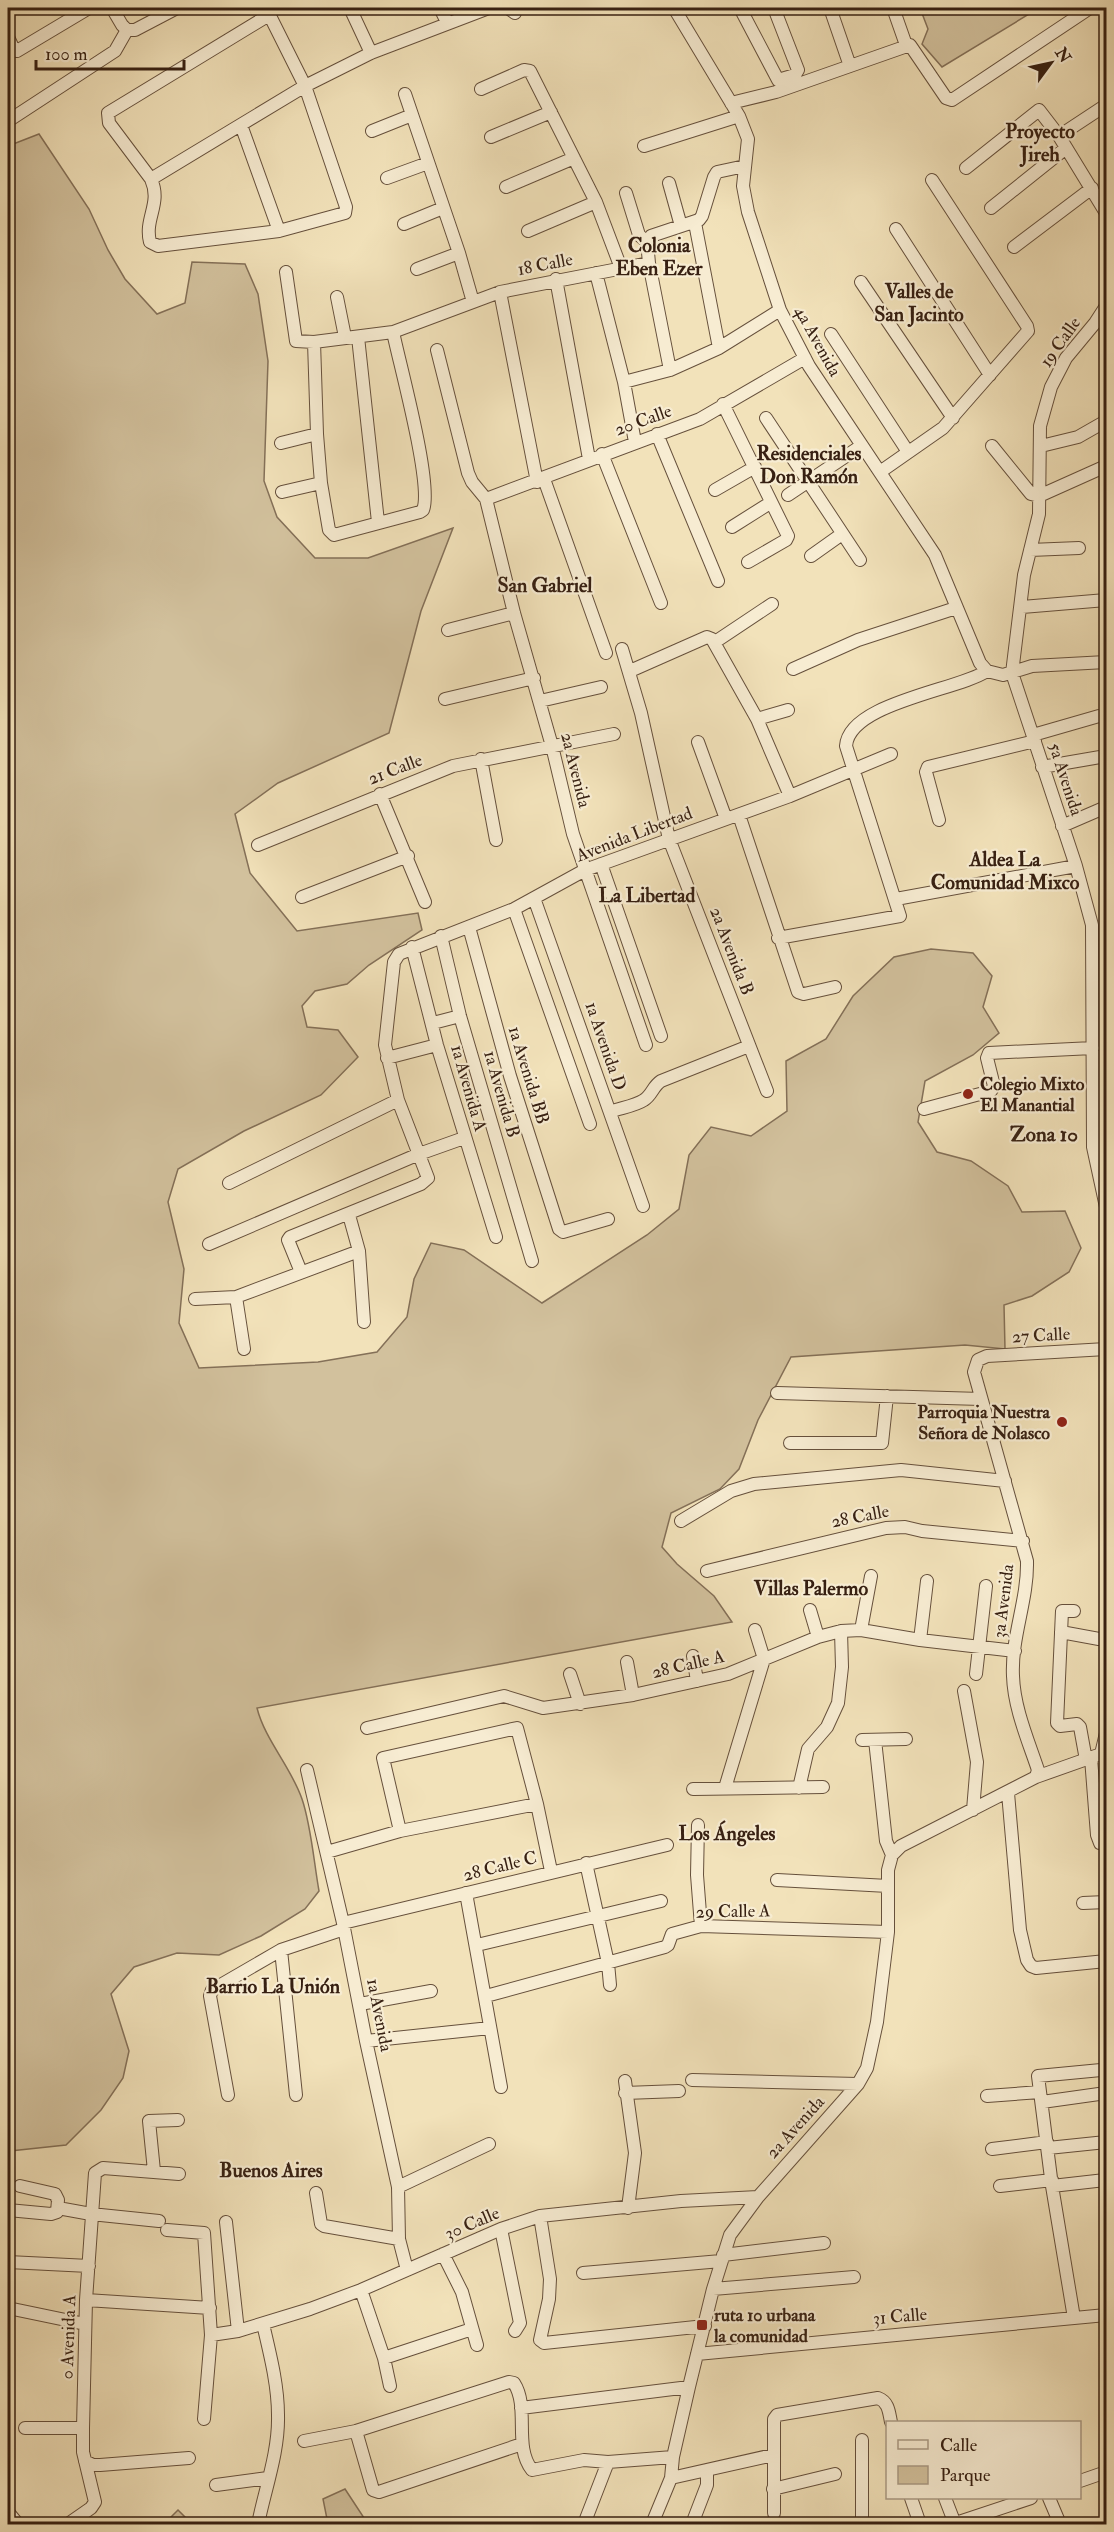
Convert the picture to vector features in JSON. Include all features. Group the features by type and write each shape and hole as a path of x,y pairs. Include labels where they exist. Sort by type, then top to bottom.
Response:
{"street":[{"path":"8,38 14,50 18,51 89,8"},
{"path":"112,8 122,25 128,30 135,30 177,8"},
{"path":"350,8 370,53"},
{"path":"440,8 447,22"},
{"path":"151,179 305,86 370,53 489,8"},
{"name":"4a Avenida","path":"674,8 732,103 748,139 743,186 748,212 780,310 805,358 935,555 980,663 987,672"},
{"path":"740,8 775,78 782,80 795,75 798,70 774,8"},
{"path":"830,8 850,66"},
{"path":"893,8 908,45 949,100 1090,8"},
{"path":"267,11 305,86 346,207 345,213 279,231 158,246 150,242 149,224 156,200 151,179 107,118 111,110 267,11"},
{"path":"8,121 115,51 128,30"},
{"path":"732,103 776,92 908,45"},
{"path":"481,89 528,70 596,202 621,268"},
{"path":"405,94 459,253 473,302"},
{"path":"1059,136 1107,105"},
{"path":"966,168 1039,110 1059,136 1107,213"},
{"path":"491,137 551,112"},
{"path":"372,131 412,115"},
{"path":"645,146 739,116"},
{"path":"241,125 279,231"},
{"path":"991,208 1066,148"},
{"path":"506,187 574,158"},
{"path":"387,178 428,163"},
{"path":"647,242 658,232 695,223 702,216 717,172 745,166"},
{"path":"880,472 932,438 953,418 1028,331 1027,326 932,180"},
{"path":"669,183 681,226"},
{"path":"1014,247 1092,188"},
{"path":"626,193 639,236 647,242 670,370"},
{"path":"528,231 596,202"},
{"path":"404,224 442,208"},
{"path":"695,223 719,348"},
{"path":"896,230 990,375"},
{"path":"417,269 459,253"},
{"name":"18 Calle","path":"286,272 295,340 314,342 393,332 500,292 556,279 649,263"},
{"path":"596,273 624,382 635,442"},
{"path":"556,279 589,459"},
{"path":"861,282 953,418"},
{"path":"500,292 540,480 606,653"},
{"path":"337,297 345,338"},
{"name":"19 Calle","path":"1047,400 1066,358 1107,306"},
{"path":"624,382 670,370 719,348 780,310"},
{"path":"314,342 321,483 331,534 334,535 423,510 426,501 424,476 393,332"},
{"path":"831,334 908,452"},
{"path":"358,337 378,522"},
{"path":"437,350 468,473 472,482 486,499"},
{"name":"20 Calle","path":"486,499 700,419 805,358"},
{"name":"5a Avenida","path":"1047,400 1040,426 1039,514 1024,575 1022,607 1012,673 1076,866 1092,925 1093,1147 1107,1207"},
{"path":"723,404 788,538 748,562"},
{"path":"766,418 860,560"},
{"path":"1041,446 1078,436 1107,421"},
{"path":"280,443 317,434"},
{"path":"657,434 718,581"},
{"path":"788,495 861,446"},
{"path":"992,446 1031,494 1039,496 1107,466"},
{"path":"602,454 661,603"},
{"path":"715,490 755,467"},
{"path":"282,492 321,483"},
{"name":"2a Avenida","path":"486,499 573,834 646,1045"},
{"path":"732,527 770,503"},
{"path":"811,556 842,534"},
{"path":"1030,550 1079,548"},
{"path":"1022,607 1107,600"},
{"path":"712,640 772,604"},
{"path":"793,669 858,640 956,608"},
{"path":"448,630 514,613"},
{"path":"630,671 707,637 712,640 757,719 790,796"},
{"name":"2a Avenida B","path":"622,649 630,671 669,839 767,1091"},
{"path":"778,938 898,917 900,914 847,741 852,732 864,721 901,700 974,680 987,672 994,675 1012,673 1032,666 1107,662"},
{"path":"445,699 534,678"},
{"path":"540,701 601,687"},
{"path":"757,719 788,710"},
{"path":"939,820 926,772 928,767 1034,738 1099,716"},
{"name":"21 Calle","path":"258,845 453,766 614,734"},
{"path":"698,742 726,819"},
{"name":"Avenida Libertad","path":"387,1058 385,1039 396,957 412,947 513,909 585,870 740,815 891,754"},
{"path":"1042,767 1107,756"},
{"path":"481,759 496,840"},
{"path":"380,794 408,856 425,902"},
{"path":"1062,826 1107,807"},
{"path":"740,815 778,938 800,994 835,987"},
{"path":"302,897 408,856"},
{"path":"602,864 661,1036"},
{"path":"897,899 1076,866"},
{"name":"1a Avenida D","path":"534,898 643,1206"},
{"path":"513,909 590,1124"},
{"name":"1a Avenida BB","path":"469,927 510,1076 560,1231 608,1220"},
{"name":"1a Avenida B","path":"441,936 460,1016 532,1261"},
{"name":"1a Avenida A","path":"412,947 437,1045 496,1237"},
{"path":"433,1023 460,1016"},
{"path":"924,1108 993,1089 987,1054 1093,1045 1107,1037"},
{"path":"301,1272 288,1240 290,1237 426,1182 428,1178 398,1100 387,1058 437,1045"},
{"path":"610,1112 642,1101 661,1081 749,1046"},
{"path":"229,1183 398,1100"},
{"path":"209,1244 419,1154 464,1138"},
{"path":"349,1215 359,1251 364,1322"},
{"path":"195,1299 230,1298 254,1291 359,1251"},
{"path":"230,1298 244,1349"},
{"name":"27 Calle","path":"978,1360 987,1356 1107,1349"},
{"name":"3a Avenida","path":"978,1360 974,1372 1023,1541 1027,1578 1013,1677 1017,1705 1038,1770 1036,1777"},
{"path":"777,1393 981,1399"},
{"path":"790,1443 882,1443 887,1396"},
{"path":"681,1521 732,1491 754,1484 901,1470 1005,1482"},
{"name":"28 Calle","path":"707,1571 886,1528 905,1527 1023,1541"},
{"path":"861,1630 871,1576"},
{"path":"920,1640 927,1581"},
{"path":"976,1674 977,1648 986,1586"},
{"path":"810,1610 818,1637"},
{"path":"1074,1611 1062,1611 1057,1722 1060,1726 1077,1724 1080,1727 1088,1759 1097,1835 1103,1842"},
{"path":"725,1788 764,1659 755,1630"},
{"name":"28 Calle A","path":"367,1728 504,1696 543,1708 633,1695 728,1674 818,1637 841,1631 861,1630 977,1648 1015,1651"},
{"path":"799,1788 808,1749 830,1721 838,1703 842,1667 841,1631"},
{"path":"1061,1632 1099,1639"},
{"path":"693,1656 697,1681"},
{"path":"627,1662 633,1695"},
{"path":"570,1674 580,1704"},
{"path":"964,1691 977,1762 973,1810"},
{"path":"400,1831 383,1758 517,1728 537,1804 551,1871"},
{"path":"892,1855 902,1846 1036,1777 1104,1752 1107,1733"},
{"name":"2a Avenida","path":"652,2524 671,2478 697,2354 713,2289 730,2235 758,2196 858,2084 867,2068 877,2022 888,1932 888,1870 892,1855 886,1841 869,1740 906,1738"},
{"name":"1a Avenida","path":"307,1770 344,1926 398,2187 399,2239 406,2270"},
{"path":"693,1789 823,1787"},
{"path":"1008,1792 1020,1930 1027,1960 1031,1966 1036,1968 1107,1961"},
{"path":"327,1852 400,1831 537,1804"},
{"path":"698,1825 697,1875 702,1926"},
{"name":"28 Calle C","path":"228,2095 210,1996 212,1990 280,1950 344,1926 551,1871 667,1845"},
{"path":"586,1863 608,1963 610,1985"},
{"path":"777,1880 888,1886"},
{"path":"466,1893 501,2086"},
{"path":"477,1945 662,1901"},
{"path":"1083,1904 1107,1902"},
{"name":"29 Calle A","path":"486,1996 665,1947 672,1934 702,1926 888,1932"},
{"path":"280,1950 296,2095"},
{"path":"360,2004 430,1991"},
{"path":"366,2041 490,2028"},
{"path":"1074,2318 1052,2183 1038,2076 1101,2070"},
{"path":"692,2080 858,2084"},
{"path":"628,2208 635,2153 625,2087 680,2091"},
{"path":"987,2096 1041,2097 1107,2093"},
{"path":"178,2120 149,2121 154,2171 179,2174"},
{"path":"992,2150 1107,2142"},
{"path":"398,2187 489,2144"},
{"name":"0 Avenida A","path":"68,2524 95,2502 85,2461 83,2428 86,2300 95,2173 103,2168 154,2171"},
{"path":"1000,2186 1105,2180"},
{"path":"20,2186 55,2194 58,2200 55,2211"},
{"path":"316,2193 321,2224 324,2226 399,2239"},
{"name":"30 Calle","path":"211,2335 263,2324 362,2290 501,2229 540,2216 628,2208 681,2200 758,2196"},
{"path":"8,2210 91,2214 203,2232 211,2335 204,2419"},
{"path":"540,2216 550,2279 549,2299 540,2340 544,2343 705,2326"},
{"path":"226,2222 238,2331"},
{"path":"501,2229 520,2323 515,2331"},
{"path":"584,2273 722,2258 824,2243"},
{"path":"443,2254 462,2292 477,2345"},
{"path":"8,2262 89,2266"},
{"path":"713,2289 854,2277"},
{"path":"362,2290 384,2358 390,2386"},
{"path":"86,2300 210,2308"},
{"path":"8,2308 85,2324"},
{"name":"31 Calle","path":"697,2354 1107,2315"},
{"path":"258,2524 276,2447 278,2415 273,2368 263,2324"},
{"path":"384,2358 472,2329"},
{"path":"304,2441 356,2431 514,2383 521,2408 522,2444 532,2470 584,2460 608,2462 674,2457"},
{"path":"521,2408 689,2387"},
{"path":"774,2513 774,2419 780,2413 878,2398 883,2400 887,2406 891,2421"},
{"path":"25,2428 83,2428"},
{"path":"356,2431 373,2490 376,2492 383,2492 522,2444"},
{"path":"862,2440 862,2524"},
{"path":"671,2478 773,2456"},
{"path":"85,2461 100,2465 189,2458"},
{"path":"584,2524 608,2462"},
{"path":"692,2524 707,2485 707,2470"},
{"path":"1081,2481 1107,2472"},
{"path":"773,2489 835,2474"},
{"path":"216,2485 268,2478"},
{"path":"911,2499 920,2524"},
{"path":"945,2499 954,2524 1028,2499"},
{"path":"1049,2499 1060,2524"},
{"path":"8,2512 18,2524"}],"green space":[{"path":"920,8 1039,8 942,67 922,44 928,29"},
{"path":"39,134 89,209 108,250 125,279 157,314 185,303 192,262 245,264 258,294 268,361 264,481 277,517 315,558 368,558 453,528 421,611 389,733 278,783 235,814 250,873 297,931 418,913 422,930 369,965 347,984 315,991 302,1006 307,1027 338,1030 358,1057 321,1095 244,1131 178,1169 168,1202 184,1269 179,1323 199,1368 318,1362 377,1352 407,1317 414,1279 431,1243 464,1250 542,1303 647,1235 679,1209 689,1155 711,1127 751,1136 787,1111 786,1061 826,1039 853,996 894,957 931,949 973,953 992,976 983,1007 999,1033 973,1055 925,1081 918,1122 937,1152 971,1161 1008,1186 1022,1212 1065,1211 1081,1248 1069,1272 1032,1296 1004,1305 1005,1349 965,1345 791,1357 758,1420 739,1469 720,1489 671,1513 662,1547 677,1564 714,1596 732,1622 257,1708 266,1731 302,1799 310,1832 319,1891 305,1909 261,1936 219,1955 177,1953 134,1967 111,1994 129,2051 123,2078 101,2110 66,2145 8,2153 8,146"},
{"path":"345,2489 368,2524 328,2524 323,2499"},
{"path":"178,2510 192,2524 164,2524"}],"place":[{"name":"Colegio Mixto El Manantial","path":"968,1094"},
{"name":"Parroquia Nuestra Señora de Nolasco","path":"1062,1422"},
{"name":"ruta 10 urbana la comunidad","path":"702,2325"}],"district":[{"name":"Proyecto Jireh","path":"1040,142"},
{"name":"Colonia Eben Ezer","path":"659,256"},
{"name":"Valles de San Jacinto","path":"919,302"},
{"name":"Residenciales Don Ramón","path":"809,464"},
{"name":"San Gabriel","path":"545,585"},
{"name":"Aldea La Comunidad Mixco","path":"1005,870"},
{"name":"La Libertad","path":"647,895"},
{"name":"Zona 10","path":"1044,1134"},
{"name":"Villas Palermo","path":"811,1588"},
{"name":"Los Ángeles","path":"727,1833"},
{"name":"Barrio La Unión","path":"273,1986"},
{"name":"Buenos Aires","path":"271,2170"}]}
